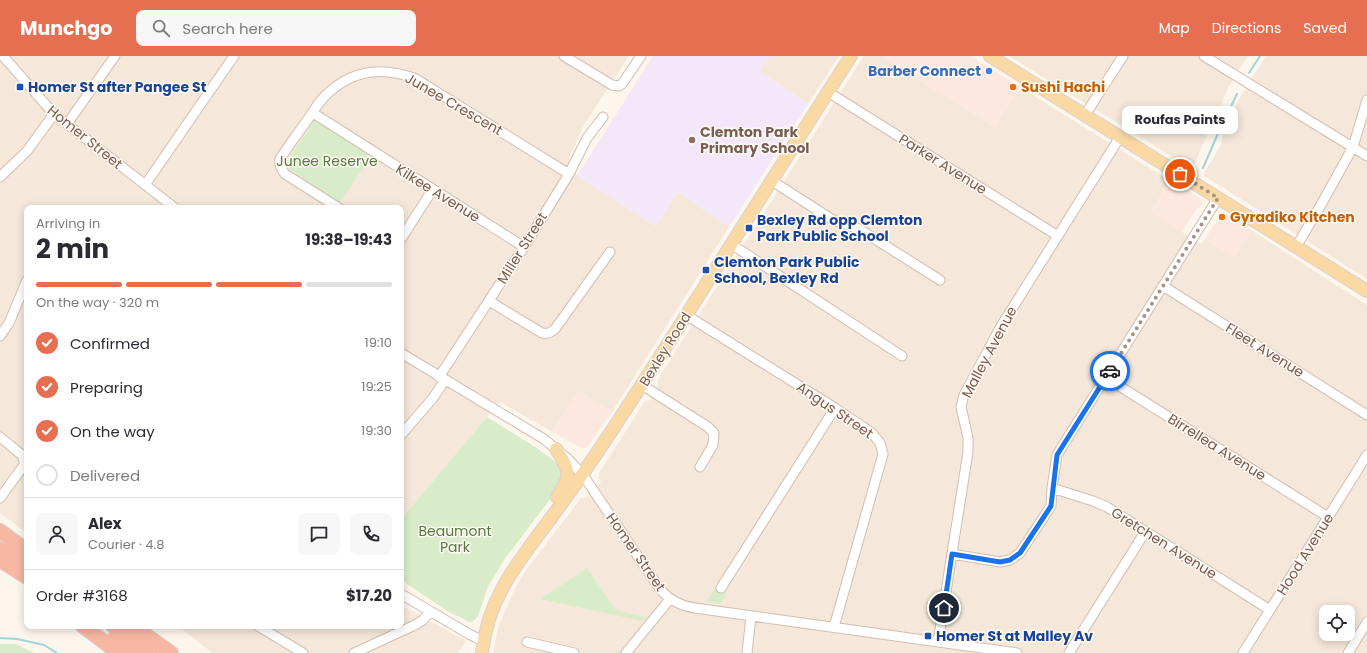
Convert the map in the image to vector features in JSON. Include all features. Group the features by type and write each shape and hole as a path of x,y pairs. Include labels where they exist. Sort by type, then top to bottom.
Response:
{"highway":[{"path":"0,531 24,549"},
{"path":"0,536 24,549"},
{"path":"0,549 24,564"},
{"path":"0,560 24,576"},
{"path":"0,571 24,586"},
{"path":"86,629 119,653"},
{"path":"100,629 132,653"},
{"path":"117,629 150,653"},
{"path":"137,629 171,653"}],"main road":[{"name":"Bexley Road","path":"482,645 494,603 512,571 583,475 642,385 851,56"},
{"path":"990,56 1367,291"},
{"path":"548,523 551,509 565,487 568,479 566,466 556,449"}],"street":[{"name":"Homer Street","path":"3,56 54,114 171,205"},
{"path":"67,124 115,56"},
{"path":"145,185 234,56"},
{"path":"564,56 612,85 619,86 625,81 641,56"},
{"path":"1085,115 1124,56"},
{"path":"1204,56 1367,156"},
{"name":"Junee Crescent","path":"335,205 285,174 281,169 280,159 320,103 332,90 352,77 380,71 391,71 416,79 569,174"},
{"name":"Parker Avenue","path":"828,92 1058,236"},
{"path":"1296,246 1354,147 1367,100"},
{"name":"Kilkee Avenue","path":"313,113 524,247"},
{"path":"0,177 27,151 54,114"},
{"name":"Miller Street","path":"404,432 433,398 442,379 569,174 587,138 602,117"},
{"name":"Malley Avenue","path":"938,642 968,452 968,438 961,407 964,395 1000,328 1120,137"},
{"path":"772,181 833,220 860,229 940,280"},
{"path":"404,234 433,189"},
{"path":"952,554 1000,562 1014,558 1022,550 1051,506 1057,455 1218,198"},
{"path":"731,244 902,356"},
{"path":"489,301 542,333 551,333 610,252"},
{"name":"Fleet Avenue","path":"1163,286 1367,415"},
{"path":"0,336 9,323 24,287"},
{"name":"Angus Street","path":"686,315 835,408 872,433 880,443 884,454 834,627"},
{"name":"Homer Street","path":"404,355 544,440 568,459 583,475 657,586 670,598 689,607 938,642 983,651 1017,653"},
{"name":"Birrellea Avenue","path":"1105,377 1328,517"},
{"path":"642,385 708,427 714,433 713,445 700,467"},
{"path":"720,588 835,408"},
{"path":"0,437 22,455 24,460"},
{"name":"Hood Avenue","path":"1243,653 1367,455"},
{"path":"0,498 24,468"},
{"name":"Gretchen Avenue","path":"1052,488 1101,504 1270,610"},
{"path":"1069,653 1146,532"},
{"path":"404,596 469,634 482,645"},
{"path":"626,653 670,598"},
{"path":"354,653 415,625 423,620 430,612"},
{"path":"747,653 752,616"},
{"path":"1348,653 1367,622"},
{"path":"263,629 303,653"},
{"path":"527,642 574,653"}],"shaded area":[{"path":"0,56 629,56 584,125 569,158 577,176 656,226 678,192 729,227 612,412 579,392 552,432 500,402 404,515 404,205 24,205 24,531 0,513"},
{"name":"Clemton Park Primary School","path":"653,56 770,56 760,71 808,104 729,227 678,192 656,226 577,176"},
{"path":"770,56 839,56 808,104 760,71"},
{"path":"864,56 881,56 995,127 1020,87 1170,181 1151,212 1201,244 1205,239 1234,257 1251,230 1367,305 1367,653 493,653 498,628 514,590 527,569 581,498 585,498 601,482 599,473 645,401 650,400 658,386 658,379"},
{"path":"881,56 971,56 1020,87 995,127"},
{"path":"1009,56 1248,56 1229,86 1192,169"},
{"path":"1266,56 1367,56 1367,279 1203,175 1221,145 1224,128 1242,94"},
{"path":"1172,179 1202,200 1203,203 1199,208 1197,208 1182,232 1151,212"},
{"path":"1223,213 1251,230 1234,257 1205,239"},
{"path":"579,392 612,412 588,446 585,448 581,448 552,432"},
{"path":"404,607 466,641 458,653 212,653 182,629 404,629"}],"green space":[{"name":"Junee Reserve","path":"315,119 371,156 340,203 284,166"},
{"name":"Beaumont Park","path":"487,417 537,448 562,467 557,490 504,560 488,587 478,616 472,622 449,612 404,582 404,515"},
{"path":"587,568 616,610 645,617 642,621 540,599"},
{"path":"715,588 727,593 720,604 706,602"},
{"path":"0,644 16,644 34,653 0,653"}],"waterway":[{"path":"1249,73 1260,56"},
{"path":"1203,168 1237,94"},
{"path":"0,638 17,639 44,645 57,653"}],"way so far":[{"path":"1110,371 1218,198 1180,174"}],"place":[{"name":"Barber Connect","path":"989,71"},
{"name":"Homer St after Pangee St","path":"20,87"},
{"name":"Sushi Hachi","path":"1013,87"},
{"name":"Clemton Park Primary School","path":"692,140"},
{"name":"Roufas Paints","path":"1180,174"},
{"name":"Gyradiko Kitchen","path":"1222,217"},
{"name":"Bexley Rd opp Clemton Park Public School","path":"749,228"},
{"name":"Clemton Park Public School, Bexley Rd","path":"706,270"},
{"name":"Homer St at Malley Av","path":"928,636"}],"route":[{"path":"944,608 952,554 1000,562 1010,560 1020,553 1051,506 1057,455 1110,371"}]}
